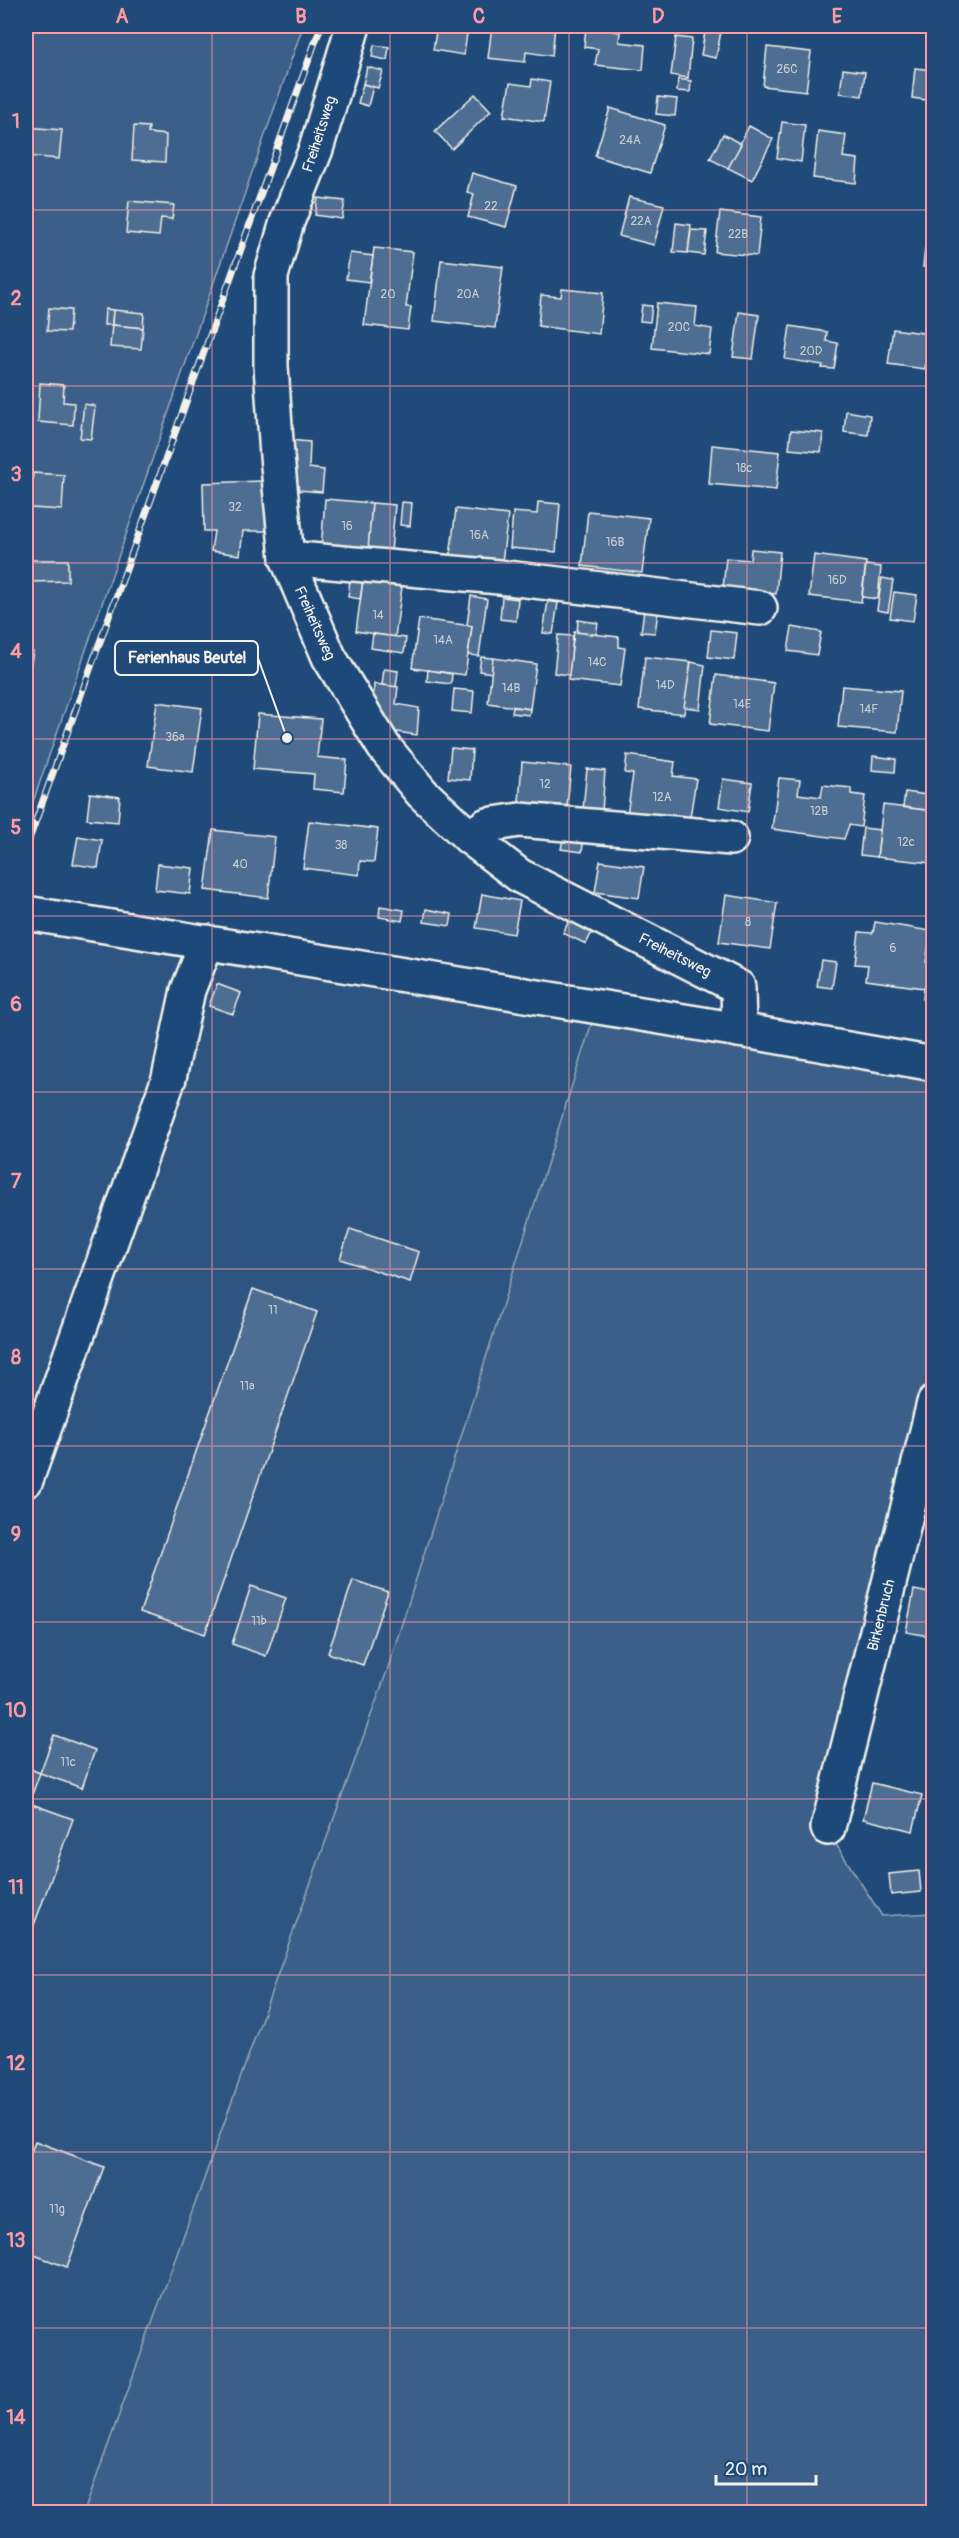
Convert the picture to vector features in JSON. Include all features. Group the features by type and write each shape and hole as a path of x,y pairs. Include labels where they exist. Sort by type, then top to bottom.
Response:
{"street":[{"name":"Freiheitsweg","path":"353,26 316,149 287,222 271,276 271,366 276,456 287,558 329,657 384,747 422,794 469,837 520,876 738,987 740,1030"},
{"path":"287,558 499,577 760,608"},
{"path":"469,837 487,825 520,820 731,838"},
{"path":"26,913 740,1030 933,1064"},
{"path":"26,1480 169,1078 188,990 207,942"},
{"name":"Birkenbruch","path":"828,1828 933,1403"}],"shaded area":[{"path":"26,26 303,26 26,822"},
{"path":"26,929 592,1022 387,1671 84,2512 26,2512"},
{"path":"592,1022 933,1080 933,1362 821,1821 882,1916 933,1913 933,2512 84,2512 387,1671"}],"building":[{"path":"437,26 468,26 464,55 433,50"},
{"path":"492,26 515,29 515,26 555,26 552,56 526,52 525,62 488,58"},
{"path":"706,26 722,26 716,58 701,55"},
{"path":"586,27 620,32 619,42 645,45 643,70 595,65 598,49 584,47"},
{"path":"676,37 692,39 688,78 671,75"},
{"path":"374,45 389,47 387,60 372,57"},
{"path":"767,47 811,52 806,91 763,86"},
{"path":"367,67 383,71 378,88 363,84"},
{"path":"915,68 934,70 934,101 912,98"},
{"path":"843,69 865,72 862,96 840,93"},
{"path":"532,79 550,82 544,122 504,116 510,83 531,86"},
{"path":"678,79 691,81 690,92 677,91"},
{"path":"363,84 373,87 368,106 358,103"},
{"path":"475,94 491,111 452,149 435,131"},
{"path":"658,97 677,99 675,116 656,114"},
{"path":"610,108 665,125 650,173 595,156"},
{"path":"782,122 805,125 801,162 777,158"},
{"path":"134,126 149,127 148,133 166,135 165,162 132,160"},
{"path":"749,126 773,139 752,180 728,168"},
{"path":"26,127 62,130 59,159 26,156"},
{"path":"818,131 846,135 843,157 858,159 856,183 813,178"},
{"path":"723,134 741,144 728,168 710,159"},
{"path":"472,173 517,186 506,227 468,217 474,194 467,192"},
{"path":"629,197 664,205 654,245 619,236"},
{"path":"318,198 345,201 342,219 315,215"},
{"path":"129,201 174,205 172,219 161,218 159,236 126,233"},
{"path":"720,212 761,217 757,256 715,252"},
{"path":"676,223 691,225 688,253 673,252"},
{"path":"691,230 707,231 704,255 688,253"},
{"path":"374,248 413,252 406,307 411,307 408,330 364,325"},
{"path":"925,248 934,249 934,268 923,267"},
{"path":"350,253 373,256 369,282 346,279"},
{"path":"441,260 503,267 495,328 434,321"},
{"path":"562,289 603,293 599,334 538,326 541,295 561,297"},
{"path":"657,303 697,307 695,326 712,329 709,354 652,348"},
{"path":"642,305 652,306 650,322 640,321"},
{"path":"49,308 71,310 69,332 47,331"},
{"path":"105,309 113,310 112,325 104,325"},
{"path":"113,310 144,313 143,328 112,325"},
{"path":"739,312 759,315 753,359 733,357"},
{"path":"112,325 143,328 141,349 110,347"},
{"path":"790,326 827,332 826,341 838,343 834,369 785,359"},
{"path":"893,329 930,334 925,369 888,364"},
{"path":"40,383 64,385 63,402 74,403 73,425 38,422"},
{"path":"84,404 95,406 91,439 80,438"},
{"path":"846,411 870,415 868,435 844,432"},
{"path":"791,430 823,433 821,452 789,449"},
{"path":"289,440 310,442 309,468 324,470 322,492 297,490"},
{"path":"712,445 780,452 776,490 709,484"},
{"path":"33,473 64,475 62,510 31,508"},
{"path":"265,481 266,531 243,531 240,555 211,551 214,531 204,531 203,483"},
{"path":"325,499 372,503 368,554 321,549"},
{"path":"402,502 412,503 410,526 400,525"},
{"path":"538,502 560,504 556,552 510,548 513,512 537,514"},
{"path":"372,503 395,505 391,552 368,550"},
{"path":"456,509 508,515 502,562 450,556"},
{"path":"588,511 649,518 642,573 582,566"},
{"path":"751,549 780,552 776,594 723,588 726,558 750,560"},
{"path":"814,555 866,562 861,602 809,596"},
{"path":"28,560 68,560 68,581 29,582"},
{"path":"866,565 881,567 878,599 862,597"},
{"path":"882,578 893,580 888,612 877,610"},
{"path":"350,580 363,581 360,599 348,597"},
{"path":"363,581 402,587 395,637 356,631"},
{"path":"894,592 917,595 913,621 890,618"},
{"path":"471,596 487,599 479,656 468,655 472,626 467,625"},
{"path":"502,597 518,599 516,621 500,619"},
{"path":"548,601 558,603 553,634 543,633"},
{"path":"644,610 658,612 655,633 641,632"},
{"path":"419,619 472,626 465,675 412,668"},
{"path":"578,620 598,623 596,635 577,632"},
{"path":"792,627 821,632 817,655 788,651"},
{"path":"711,630 737,633 734,660 708,657"},
{"path":"574,632 619,637 619,647 625,648 620,686 568,680"},
{"path":"373,634 406,638 404,653 371,648"},
{"path":"558,635 573,636 569,675 554,673"},
{"path":"26,651 33,652 28,678 26,677"},
{"path":"481,657 493,658 492,673 479,671"},
{"path":"645,657 691,662 684,714 639,709"},
{"path":"493,658 536,664 530,709 488,703"},
{"path":"691,662 705,665 700,709 684,707"},
{"path":"384,669 398,671 396,687 382,685"},
{"path":"428,670 452,674 451,684 427,681"},
{"path":"716,675 774,683 768,731 710,724"},
{"path":"374,684 398,687 396,704 419,708 417,735 390,731 373,704"},
{"path":"842,686 901,691 897,732 838,727"},
{"path":"454,689 474,691 472,713 452,711"},
{"path":"157,702 202,708 193,772 148,766"},
{"path":"513,707 530,709 529,715 512,713"},
{"path":"258,714 321,719 317,757 347,760 344,792 313,789 314,774 253,769"},
{"path":"451,748 472,750 470,780 448,778"},
{"path":"627,755 675,762 673,776 696,779 689,824 627,815 633,774 625,773"},
{"path":"873,756 896,759 895,772 872,770"},
{"path":"522,762 571,767 567,806 519,802"},
{"path":"587,769 605,771 602,811 583,809"},
{"path":"779,778 800,780 798,794 821,797 823,785 851,788 851,794 865,796 861,827 849,825 844,839 772,829"},
{"path":"723,779 752,783 748,812 719,807"},
{"path":"905,792 934,796 933,811 903,807"},
{"path":"90,793 120,797 118,822 87,819"},
{"path":"883,805 934,811 934,855 931,863 877,857"},
{"path":"309,821 378,829 374,862 360,861 359,875 303,868"},
{"path":"863,828 880,830 877,857 860,855"},
{"path":"213,830 275,837 268,898 205,890"},
{"path":"564,835 584,838 582,852 561,849"},
{"path":"78,836 102,840 98,868 73,864"},
{"path":"600,861 644,867 639,898 595,892"},
{"path":"158,864 193,868 190,894 155,890"},
{"path":"482,894 520,901 514,934 476,928"},
{"path":"726,895 777,903 770,949 719,942"},
{"path":"380,906 404,910 402,921 379,917"},
{"path":"426,909 452,914 450,926 424,922"},
{"path":"570,919 593,930 586,944 563,933"},
{"path":"875,922 931,931 926,962 934,963 934,1001 923,999 924,988 866,980 868,965 855,964 859,932 873,933"},
{"path":"821,960 836,962 832,988 817,986"},
{"path":"217,984 241,993 233,1014 209,1006"},
{"path":"350,1229 419,1252 410,1282 340,1259"},
{"path":"253,1289 317,1312 205,1634 140,1612"},
{"path":"353,1580 388,1592 363,1665 328,1653"},
{"path":"251,1586 286,1598 266,1656 232,1644"},
{"path":"914,1590 934,1594 934,1637 906,1632"},
{"path":"54,1735 95,1750 82,1788 40,1773"},
{"path":"26,1767 40,1773 29,1803 73,1819 26,1947"},
{"path":"872,1783 922,1795 913,1831 863,1819"},
{"path":"919,1871 921,1892 891,1895 889,1874"},
{"path":"35,2141 104,2167 67,2267 26,2252 26,2167"}],"railway":[{"path":"26,848 321,26"}],"place":[{"name":"Ferienhaus Beutel","path":"287,738"}]}
